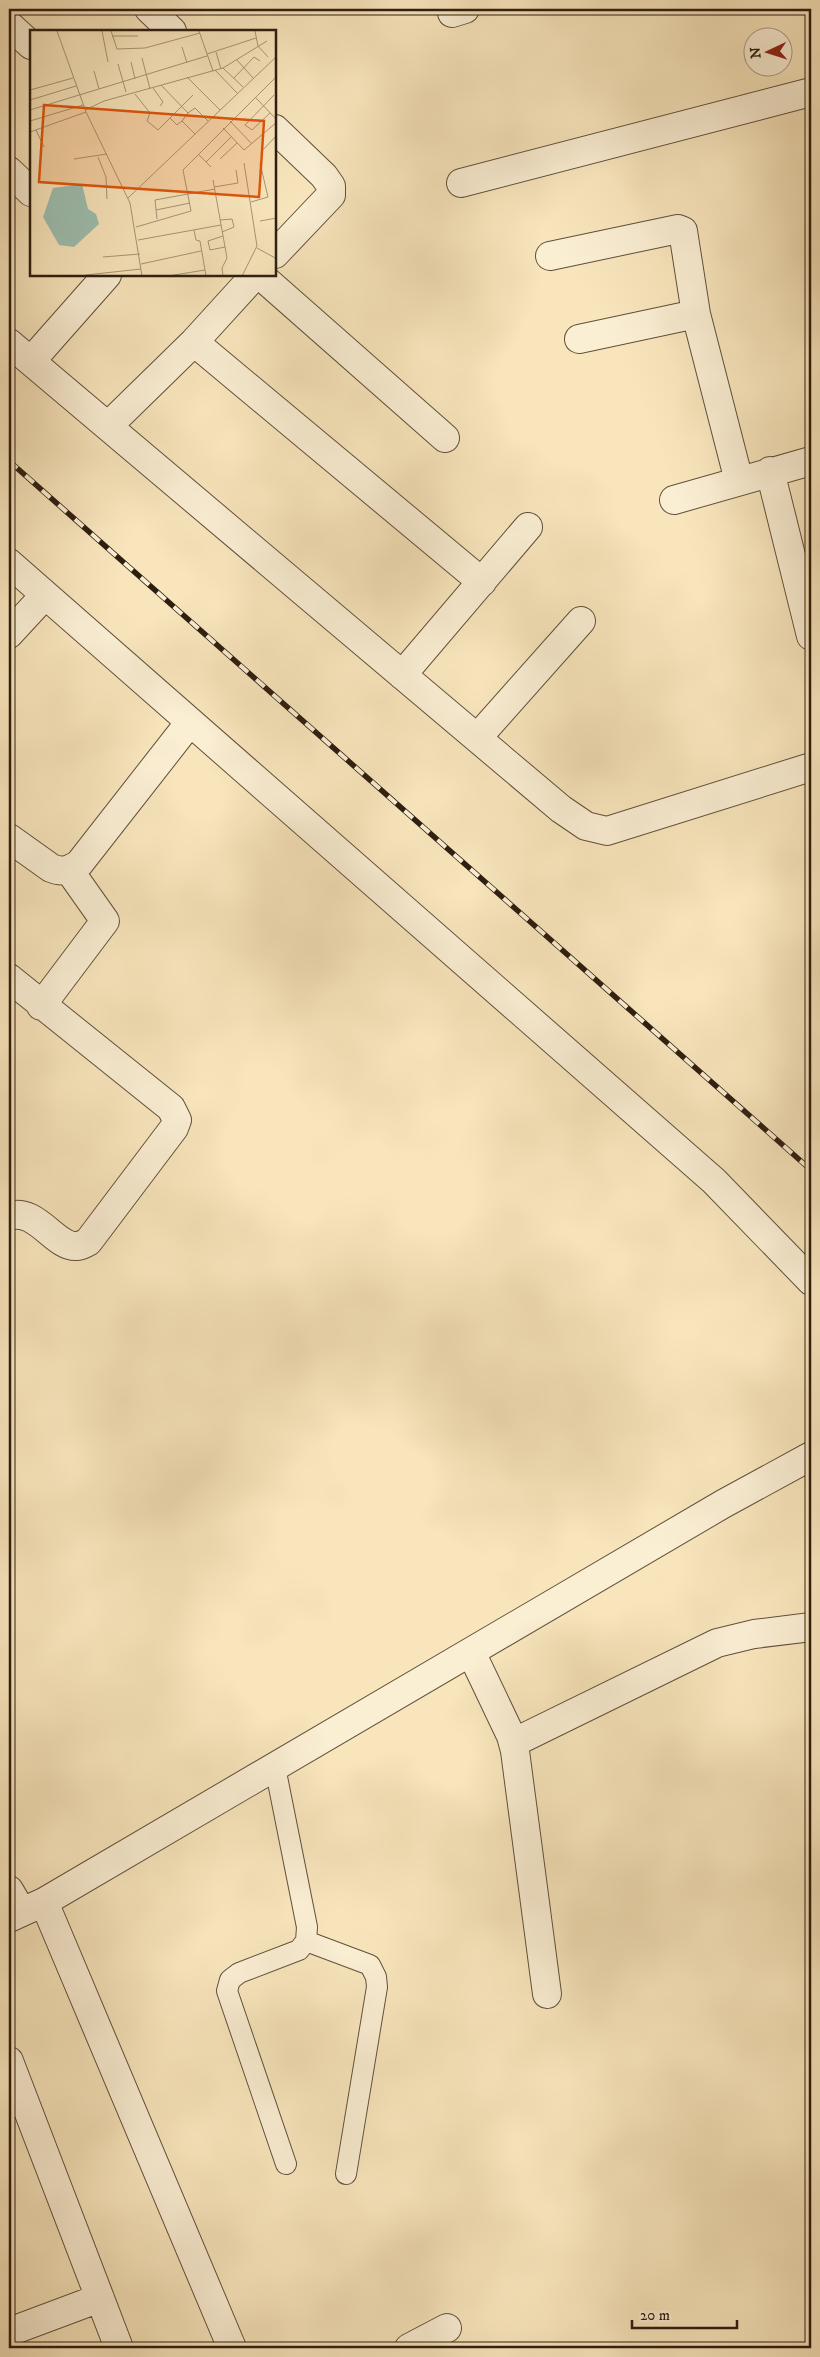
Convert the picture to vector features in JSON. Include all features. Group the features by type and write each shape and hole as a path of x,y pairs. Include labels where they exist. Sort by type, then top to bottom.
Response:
{"street":[{"path":"149,9 171,30"},
{"path":"9,25 30,45"},
{"path":"462,183 811,92"},
{"path":"276,130 324,176 331,186 331,195 276,253"},
{"path":"9,171 30,191"},
{"path":"550,256 678,229 685,235 696,314 739,481"},
{"path":"31,361 106,276"},
{"path":"108,426 194,342 254,276"},
{"path":"261,276 445,438"},
{"path":"579,339 696,314"},
{"path":"194,342 482,582"},
{"path":"9,343 561,809 586,826 607,831 811,767"},
{"path":"674,500 770,471 811,461"},
{"path":"770,471 811,636"},
{"path":"402,675 528,527"},
{"path":"9,563 714,1181 811,1281"},
{"path":"9,634 45,595"},
{"path":"477,738 582,621"},
{"path":"9,838 59,872 69,870 79,864 190,722"},
{"path":"41,1006 105,921 69,870"},
{"path":"9,978 41,1006 171,1108 177,1120 174,1128 88,1242 78,1246 69,1245 29,1217 16,1214 9,1216"},
{"path":"232,2348 21,1905 275,1767 723,1504 811,1456"},
{"path":"513,1743 717,1643 754,1634 811,1627"},
{"path":"471,1652 513,1743 547,1994"},
{"path":"9,2061 119,2348"},
{"path":"9,2332 100,2298"},
{"path":"410,2348 447,2328"}],"lane":[{"path":"275,1767 307,1928 306,1941 299,1950 239,1973 230,1980 226,1991 286,2164"},
{"path":"306,1941 370,1965 376,1977 377,1987 346,2174"}],"railway":[{"path":"9,461 811,1170"}]}
